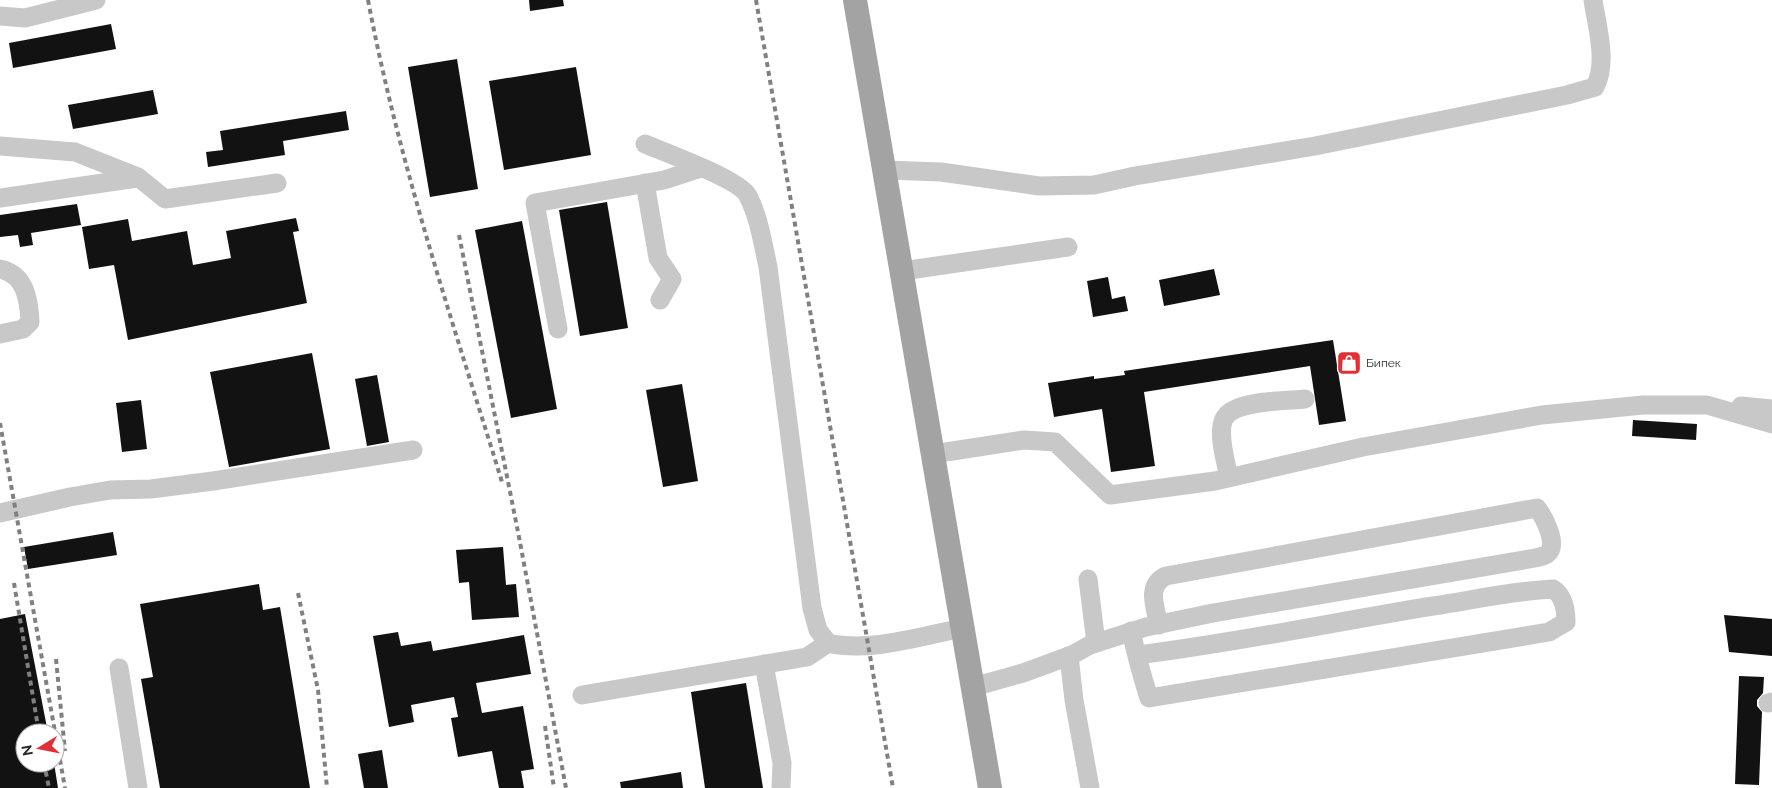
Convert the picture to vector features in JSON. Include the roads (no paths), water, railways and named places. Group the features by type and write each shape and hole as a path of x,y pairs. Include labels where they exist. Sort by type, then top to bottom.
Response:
{"main road":[{"path":"856,0 990,788"}],"street":[{"path":"0,16 25,18 96,0"},
{"path":"884,170 942,172 1040,186 1094,185 1136,176 1315,146 1567,95 1595,87 1601,75 1593,0"},
{"path":"645,144 731,181 748,194 759,228 768,267 812,608 818,630 828,643 846,647 868,645 963,628"},
{"path":"0,146 76,152 138,178 165,199 277,183"},
{"path":"558,329 535,203 645,183 701,168"},
{"path":"0,198 138,178"},
{"path":"645,183 658,258 672,279 660,300"},
{"path":"902,271 1068,247"},
{"path":"0,269 10,271 18,278 29,300 30,322 24,329 0,334"},
{"path":"1229,477 1223,452 1222,426 1224,418 1234,410 1249,404 1305,399"},
{"path":"933,454 1024,440 1055,442 1110,495 1229,477 1362,447 1542,414 1643,405 1707,405 1772,409"},
{"path":"1707,405 1772,424"},
{"path":"0,513 110,490 151,489 213,481 412,450"},
{"path":"973,687 1023,673 1069,656 1096,643 1131,631 1159,625 1213,613 1535,558 1548,554 1551,548 1550,534 1546,521 1537,508 1166,576 1158,580 1154,588 1159,625"},
{"path":"1088,579 1096,643"},
{"path":"1131,631 1137,655 1149,698 1165,697 1549,632 1566,622 1566,616 1563,600 1559,593 1553,590 1525,591 1371,616 1206,647 1137,655"},
{"path":"582,695 807,657 828,643"},
{"path":"1069,656 1074,700 1090,788"},
{"path":"764,664 782,763 781,788"},
{"path":"119,668 138,788"}],"railway":[{"path":"368,0 395,122 411,183 502,482"},
{"path":"756,0 893,788"},
{"path":"459,235 519,537 566,788"},
{"path":"0,423 65,788"},
{"path":"14,583 37,723"},
{"path":"298,593 318,690 327,788"},
{"path":"56,659 62,723"},
{"path":"545,726 554,788"},
{"path":"46,773 49,788"}],"place":[{"name":"Бипек","path":"1349,363"}]}
